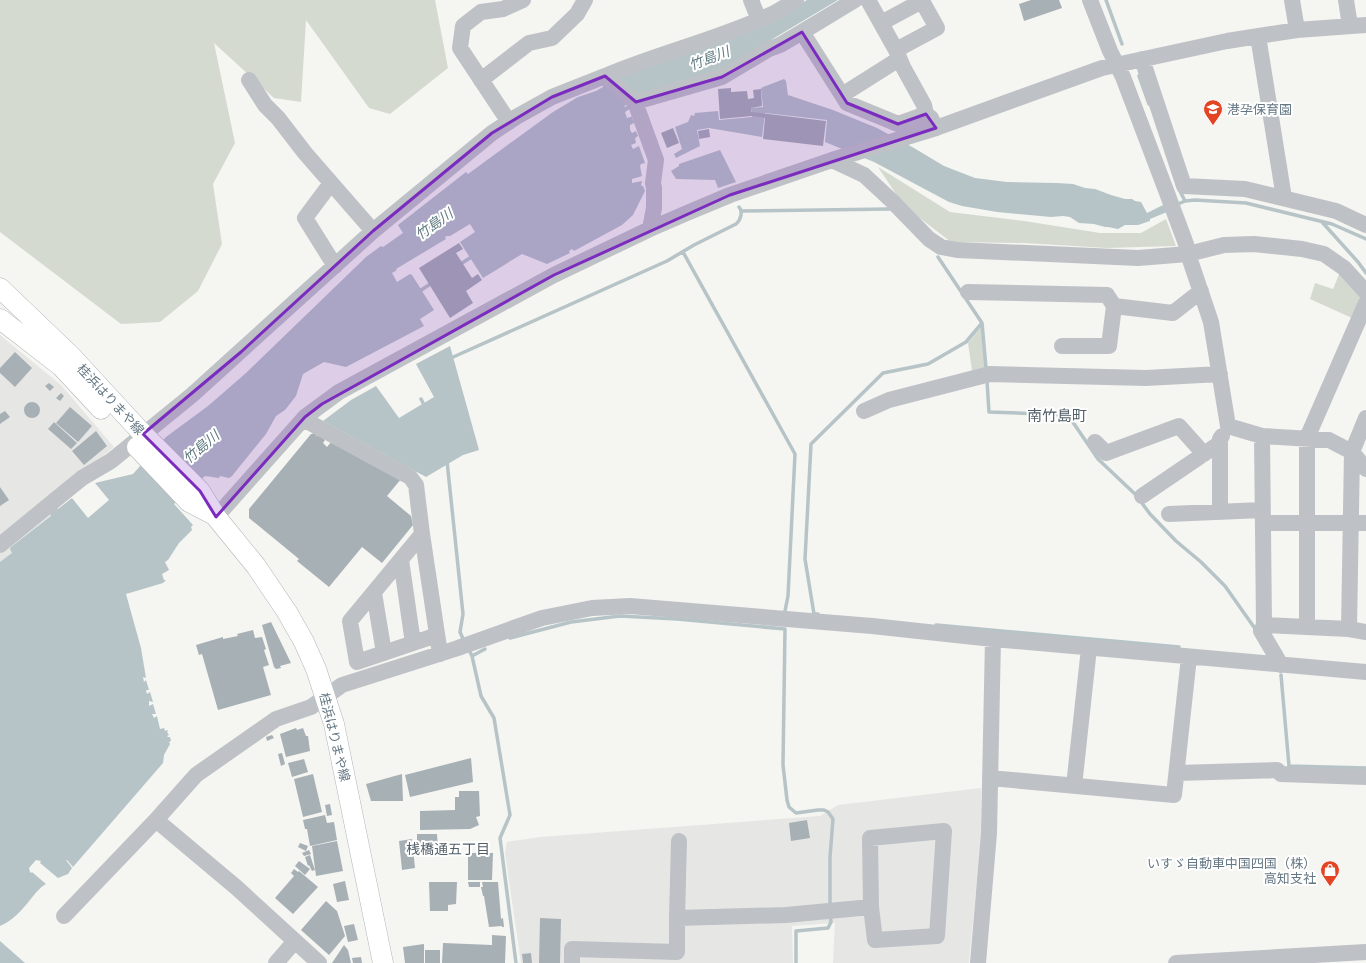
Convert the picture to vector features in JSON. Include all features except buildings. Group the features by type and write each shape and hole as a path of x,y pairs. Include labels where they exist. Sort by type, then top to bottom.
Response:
{"main road":[{"name":"桂浜はりまや線","path":"0,288 72,357 143,443"},
{"name":"桂浜はりまや線","path":"0,319 60,366 143,443 190,492 200,491 216,516 276,593 304,642 316,669 334,724 383,963"}],"street":[{"path":"509,122 460,48 463,26 481,12 503,9 523,0"},
{"path":"481,80 529,43 552,38 577,14 585,0"},
{"path":"751,0 759,20"},
{"path":"0,545 82,478 143,443 203,385 373,231 492,133 552,97 606,78 630,66 747,25 771,15 796,0"},
{"path":"634,100 722,77 769,49 780,45 855,0"},
{"path":"868,0 924,105 926,114 931,118 936,128"},
{"path":"1090,0 1116,65 1123,77 1167,193 1211,322 1228,426 1220,438 1220,512"},
{"path":"1292,0 1297,30"},
{"path":"1346,0 1350,26"},
{"path":"842,95 898,54 937,28 922,1 881,23"},
{"path":"216,516 303,419 339,392 554,275 650,229 730,195 836,159 936,128 1102,68 1199,46 1258,36 1297,30 1366,25"},
{"path":"802,32 847,103 898,124 926,114"},
{"path":"1258,36 1284,198"},
{"path":"1142,59 1184,186 1245,189 1336,211 1366,225"},
{"path":"606,78 634,100 656,160 653,183 654,208 650,229"},
{"path":"249,80 265,105 278,118 331,183 373,231"},
{"path":"836,159 864,175 929,239 941,247 957,250 1138,258 1187,249 1224,245 1246,244 1302,249 1324,254 1344,268 1366,292"},
{"path":"331,183 305,218 335,266"},
{"path":"1114,306 1173,313 1201,291"},
{"path":"968,292 1107,295 1114,306 1109,346 1062,346"},
{"path":"1307,627 1307,438 1366,303"},
{"path":"864,411 889,400 990,374 1146,378 1220,374"},
{"path":"1349,629 1358,523 1352,452 1366,418"},
{"path":"303,419 410,477 416,485 437,635 447,652"},
{"path":"1095,442 1106,453 1179,426 1204,454"},
{"path":"1228,426 1262,436 1329,440 1352,452 1366,469"},
{"path":"1262,436 1264,625 1261,630 1281,665"},
{"path":"1142,496 1220,443"},
{"path":"1169,514 1220,512 1262,516 1307,523 1358,523"},
{"path":"422,534 350,621 357,662 437,635"},
{"path":"401,560 412,643"},
{"path":"374,593 384,653"},
{"path":"64,916 156,820 196,775 276,719 311,707 342,685 447,652 542,618 592,608 630,606 872,626 1089,648 1366,672"},
{"path":"1264,625 1349,629 1366,632"},
{"path":"978,963 989,833 993,639"},
{"path":"1074,786 1089,648"},
{"path":"990,778 1174,795 1189,657"},
{"path":"1177,773 1277,770 1281,774 1366,778"},
{"path":"156,820 237,888 319,963"},
{"path":"944,831 937,936 875,940 872,907 870,838 944,831"},
{"path":"572,963 572,948 623,957 677,958 678,841"},
{"path":"677,918 786,915 872,907"},
{"path":"276,963 296,941"},
{"path":"1176,963 1366,952"}],"highlighted area":[{"path":"802,32 847,103 898,124 926,114 936,128 730,195 554,275 322,404 305,417 216,517 200,491 143,434 241,352 373,231 492,133 552,97 605,76 636,102 722,77"}],"shaded area":[{"path":"0,0 435,0 448,68 390,114 369,108 306,20 301,102 274,98 214,43 235,143 213,184 222,244 198,291 160,322 121,324 0,232"},
{"path":"878,167 950,212 1024,221 1100,233 1141,233 1166,219 1176,246 1106,248 1024,243 951,242 904,206"},
{"path":"1340,272 1363,295 1352,318 1310,299 1315,283 1333,289"},
{"path":"981,327 985,368 972,371 968,343"},
{"path":"0,335 61,385 114,447 86,471 50,497 60,533 0,593"},
{"path":"981,788 981,838 969,963 833,963 835,923 792,926 793,963 521,963 505,853 507,842 540,837 820,816 838,805"}],"water":[{"name":"竹島川","path":"807,0 838,0 724,68 624,106 629,105 631,108 625,112 627,118 634,116 632,118 634,122 636,122 630,125 630,130 632,133 636,131 638,136 635,138 636,143 631,145 633,149 639,146 645,163 641,164 640,166 642,176 632,179 632,183 642,181 641,186 643,186 645,191 633,215 622,225 574,251 572,249 569,251 570,253 547,264 522,254 483,278 460,242 475,232 470,224 450,236 445,237 446,239 396,269 397,270 392,273 397,282 410,274 412,275 434,310 420,319 424,326 346,367 324,362 303,374 296,396 285,410 276,416 266,434 232,476 229,478 220,476 219,478 205,476 174,504 193,525 191,527 192,530 179,543 168,560 165,562 169,570 162,574 164,580 166,580 163,583 126,594 141,648 146,678 143,677 144,682 146,680 149,690 146,690 147,694 150,692 153,702 149,701 149,706 153,704 156,714 152,714 154,718 157,716 160,729 164,728 165,731 168,731 167,732 169,735 167,736 170,737 171,741 169,742 170,744 164,755 163,763 73,867 66,860 72,868 68,874 58,878 40,863 41,861 36,860 29,868 30,872 46,884 37,891 16,915 8,922 0,926 0,562 12,553 10,549 11,547 51,516 50,514 57,508 58,509 72,498 88,518 109,500 95,483 133,474 166,437 208,406 246,373 366,257 403,233 398,225 466,172 468,174 553,112 578,97 596,91 603,87 603,85 616,78 762,26"},
{"path":"784,79 786,81 788,95 833,110 877,128 944,166 975,178 1007,182 1073,184 1141,202 1147,213 1163,205 1167,212 1150,219 1150,221 1138,225 1125,225 1118,229 1094,224 1079,223 1070,217 1051,217 997,212 962,206 949,202 874,162 825,142 827,120 765,113 762,137 709,128 697,130 700,146 676,158 674,154 682,149 675,127 688,122 691,115 694,116 695,113 718,111 719,120 752,117 751,108 763,107 761,88"},
{"path":"720,150 736,182 718,188 715,180 676,179 671,171 679,166 679,164"},
{"path":"450,346 479,450 463,455 426,477 323,421 351,400 376,386 399,418 434,397 416,364"},
{"path":"0,941 25,963 0,963"}],"waterway":[{"path":"1106,0 1122,44"},
{"path":"1139,76 1149,104"},
{"path":"1179,189 1185,201"},
{"path":"1176,205 1185,201 1195,200 1246,203 1332,224 1366,239"},
{"path":"451,358 667,261 694,245 736,224 741,216 739,207"},
{"path":"741,211 890,209"},
{"path":"1322,222 1366,273"},
{"path":"683,252 795,454 788,596 785,611"},
{"path":"459,265 473,256"},
{"path":"938,257 982,323 986,368"},
{"path":"418,292 432,283"},
{"path":"818,614 814,614 805,559 811,444 883,373 928,364 966,342 982,323"},
{"path":"987,381 989,412 1068,415 1098,459 1136,495 1150,514 1176,541 1201,562 1225,586 1256,630"},
{"path":"421,399 425,407"},
{"path":"447,461 463,614 460,632 464,641"},
{"path":"510,638 571,622 620,616 677,619 785,629 783,765 787,800 789,807 796,813 824,810 828,812 833,819 830,857 830,906"},
{"path":"936,625 1179,647"},
{"path":"468,648 472,656 481,696 494,718 510,815 500,838 516,963"},
{"path":"472,656 485,649"},
{"path":"1281,675 1289,766 1366,768"},
{"path":"796,963 796,931 828,928 831,922 830,914"}],"place":[{"name":"港孕保育園","path":"1213,126"},
{"name":"いすゞ自動車中国四国（株） 高知支社","path":"1330,887"}],"district":[{"name":"南竹島町","path":"1057,416"},
{"name":"桟橋通五丁目","path":"448,849"}]}
